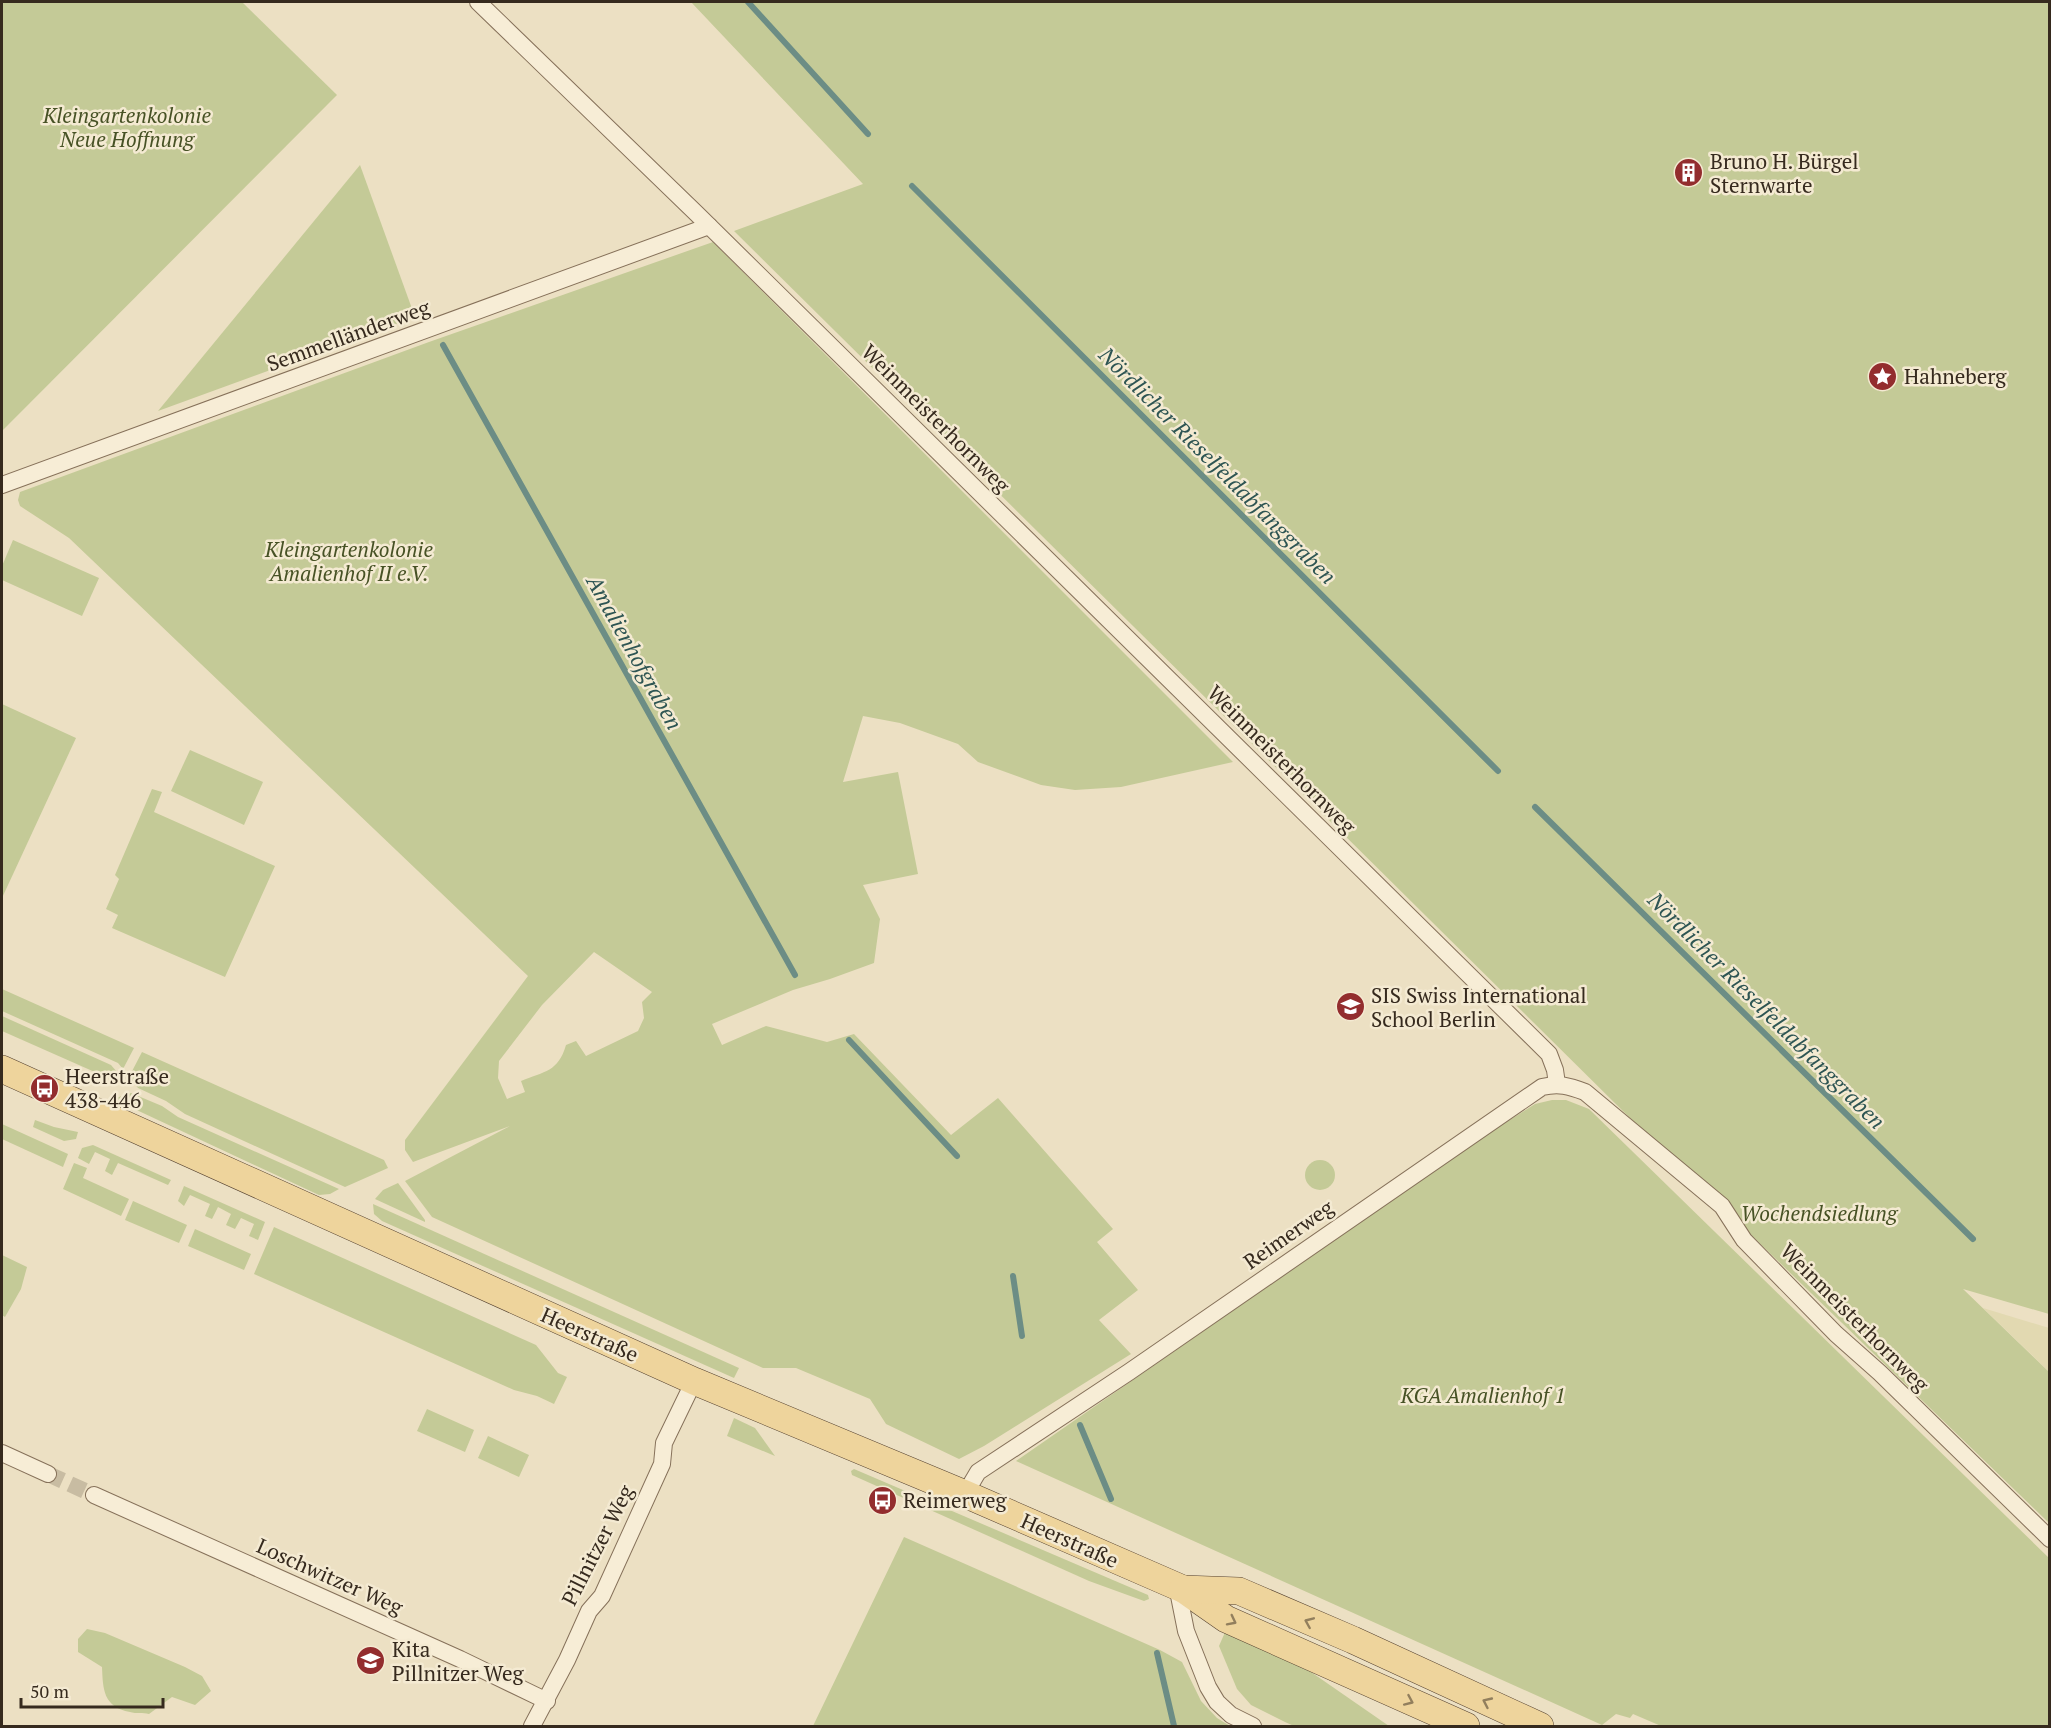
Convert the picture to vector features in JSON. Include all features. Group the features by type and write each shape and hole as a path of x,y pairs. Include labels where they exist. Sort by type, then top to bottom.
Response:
{"main road":[{"name":"Heerstraße","path":"2,1069 694,1381 965,1494 1180,1588 1226,1619 1466,1726"},
{"name":"Heerstraße","path":"1180,1588 1239,1591 1353,1640 1540,1726"}],"street":[{"name":"Weinmeisterhornweg","path":"477,2 709,226 1549,1054 1557,1084 1585,1092 1722,1206 1744,1240 1836,1334 1880,1373 2049,1539"},
{"name":"Semmelländerweg","path":"2,484 709,226"},
{"name":"Reimerweg","path":"965,1494 978,1472 1129,1372 1542,1087 1557,1084"},
{"name":"Pillnitzer Weg","path":"532,1726 547,1701 589,1611 602,1596 662,1464 664,1443 694,1381"},
{"path":"2,1453 48,1474"},
{"name":"Loschwitzer Weg","path":"94,1495 460,1659 547,1701"},
{"path":"1180,1588 1186,1631 1208,1687 1217,1702 1231,1714 1253,1726"}],"shaded area":[{"path":"1983,1308 2049,1328 2049,1372 2032,1355"}],"green space":[{"name":"Kleingartenkolonie Neue Hoffnung","path":"2,2 242,2 337,95 2,431"},
{"name":"Wochendsiedlung","path":"691,2 2049,2 2049,1314 1963,1289 2049,1372 2049,1523 1633,1121 734,231 863,184"},
{"path":"360,165 415,317 158,411"},
{"name":"Kleingartenkolonie Amalienhof II e.V.","path":"713,242 1233,762 1121,787 1075,790 1041,785 978,762 958,744 900,723 863,716 843,782 898,772 918,874 863,885 880,919 874,963 793,990 712,1024 722,1045 766,1026 827,1042 854,1034 951,1135 998,1098 1113,1229 1097,1242 1138,1290 1099,1320 1131,1354 984,1446 959,1459 886,1424 870,1399 796,1368 763,1368 432,1217 405,1181 510,1126 413,1162 405,1150 405,1140 528,976 69,538 20,506 18,500 20,492 429,342","holes":["594,952 652,992 642,1002 644,1018 638,1031 586,1056 576,1041 566,1045 555,1066 521,1081 525,1092 507,1099 498,1078 499,1061 542,1005"]},
{"path":"13,540 99,578 82,616 2,580 2,566"},
{"path":"2,704 76,738 2,898"},
{"path":"190,750 263,782 244,825 171,791"},
{"path":"152,789 162,792 154,812 275,866 225,977 112,928 118,915 106,909 119,879 115,875"},
{"path":"2,989 134,1048 123,1069 118,1063 2,1011"},
{"path":"2,1016 111,1065 117,1072 106,1077 2,1031"},
{"path":"142,1052 384,1160 388,1168 345,1187 185,1114 166,1101 138,1088 129,1077"},
{"path":"131,1093 162,1106 178,1117 339,1189 330,1194 319,1195 113,1099"},
{"name":"KGA Amalienhof 1","path":"1566,1100 1589,1109 2049,1558 2049,1726 1661,1726 1633,1714 1630,1718 1616,1714 1602,1725 1016,1461 1492,1131 1535,1104"},
{"path":"35,1120 78,1132 76,1139 64,1141 33,1127"},
{"path":"2,1124 68,1154 63,1167 2,1139"},
{"path":"93,1145 171,1180 168,1185 118,1163 112,1175 105,1171 110,1159 95,1152 89,1164 78,1158 82,1148"},
{"path":"1320,1160 1326,1161 1334,1169 1334,1181 1326,1189 1320,1190 1314,1189 1306,1181 1305,1175 1306,1169 1314,1161"},
{"path":"74,1163 87,1168 83,1178 129,1199 121,1216 63,1189"},
{"path":"398,1183 425,1222 375,1199 383,1190"},
{"path":"184,1186 265,1222 258,1240 249,1236 254,1224 241,1218 235,1229 226,1225 231,1214 218,1207 212,1219 205,1216 210,1204 190,1195 184,1206 178,1201"},
{"path":"133,1201 187,1225 179,1243 125,1220"},
{"path":"373,1204 739,1368 734,1378 382,1221 374,1214"},
{"path":"274,1227 536,1345 558,1373 567,1377 554,1404 537,1396 514,1390 254,1274"},
{"path":"195,1229 251,1254 244,1270 188,1246"},
{"path":"2,1255 27,1267 21,1289 5,1317 2,1315"},
{"path":"427,1409 474,1430 465,1452 417,1431"},
{"path":"734,1418 755,1428 775,1456 727,1436"},
{"path":"488,1436 529,1455 519,1477 478,1458"},
{"path":"854,1469 1148,1595 1149,1599 1144,1601 1089,1581 852,1475 851,1471"},
{"path":"904,1537 1160,1650 1182,1662 1201,1701 1217,1718 1230,1726 813,1726"},
{"path":"87,1629 105,1633 185,1667 202,1676 211,1691 195,1705 172,1697 149,1714 121,1710 114,1706 106,1696 102,1667 78,1652 78,1639"},
{"path":"1226,1630 1311,1672 1389,1726 1294,1726 1251,1705 1237,1689 1219,1646"}],"waterway":[{"name":"Nördlicher Rieselfeldabfanggraben","path":"748,2 868,134"},
{"name":"Nördlicher Rieselfeldabfanggraben","path":"912,186 1498,771"},
{"name":"Amalienhofgraben","path":"443,345 795,975"},
{"name":"Nördlicher Rieselfeldabfanggraben","path":"1535,807 1973,1239"},
{"name":"Amalienhofgraben","path":"849,1040 957,1156"},
{"name":"Amalienhofgraben","path":"1013,1276 1022,1336"},
{"name":"Amalienhofgraben","path":"1080,1425 1111,1499"},
{"name":"Amalienhofgraben","path":"1157,1653 1174,1726"}],"tunnel":[{"path":"48,1474 94,1495"}],"place":[{"name":"Bruno H. Bürgel Sternwarte","path":"1689,173"},
{"name":"Hahneberg","path":"1883,376"},
{"name":"SIS Swiss International School Berlin","path":"1350,1007"},
{"name":"Heerstraße 438-446","path":"44,1088"},
{"name":"Reimerweg","path":"882,1500"},
{"name":"Kita Pillnitzer Weg","path":"371,1661"}]}
